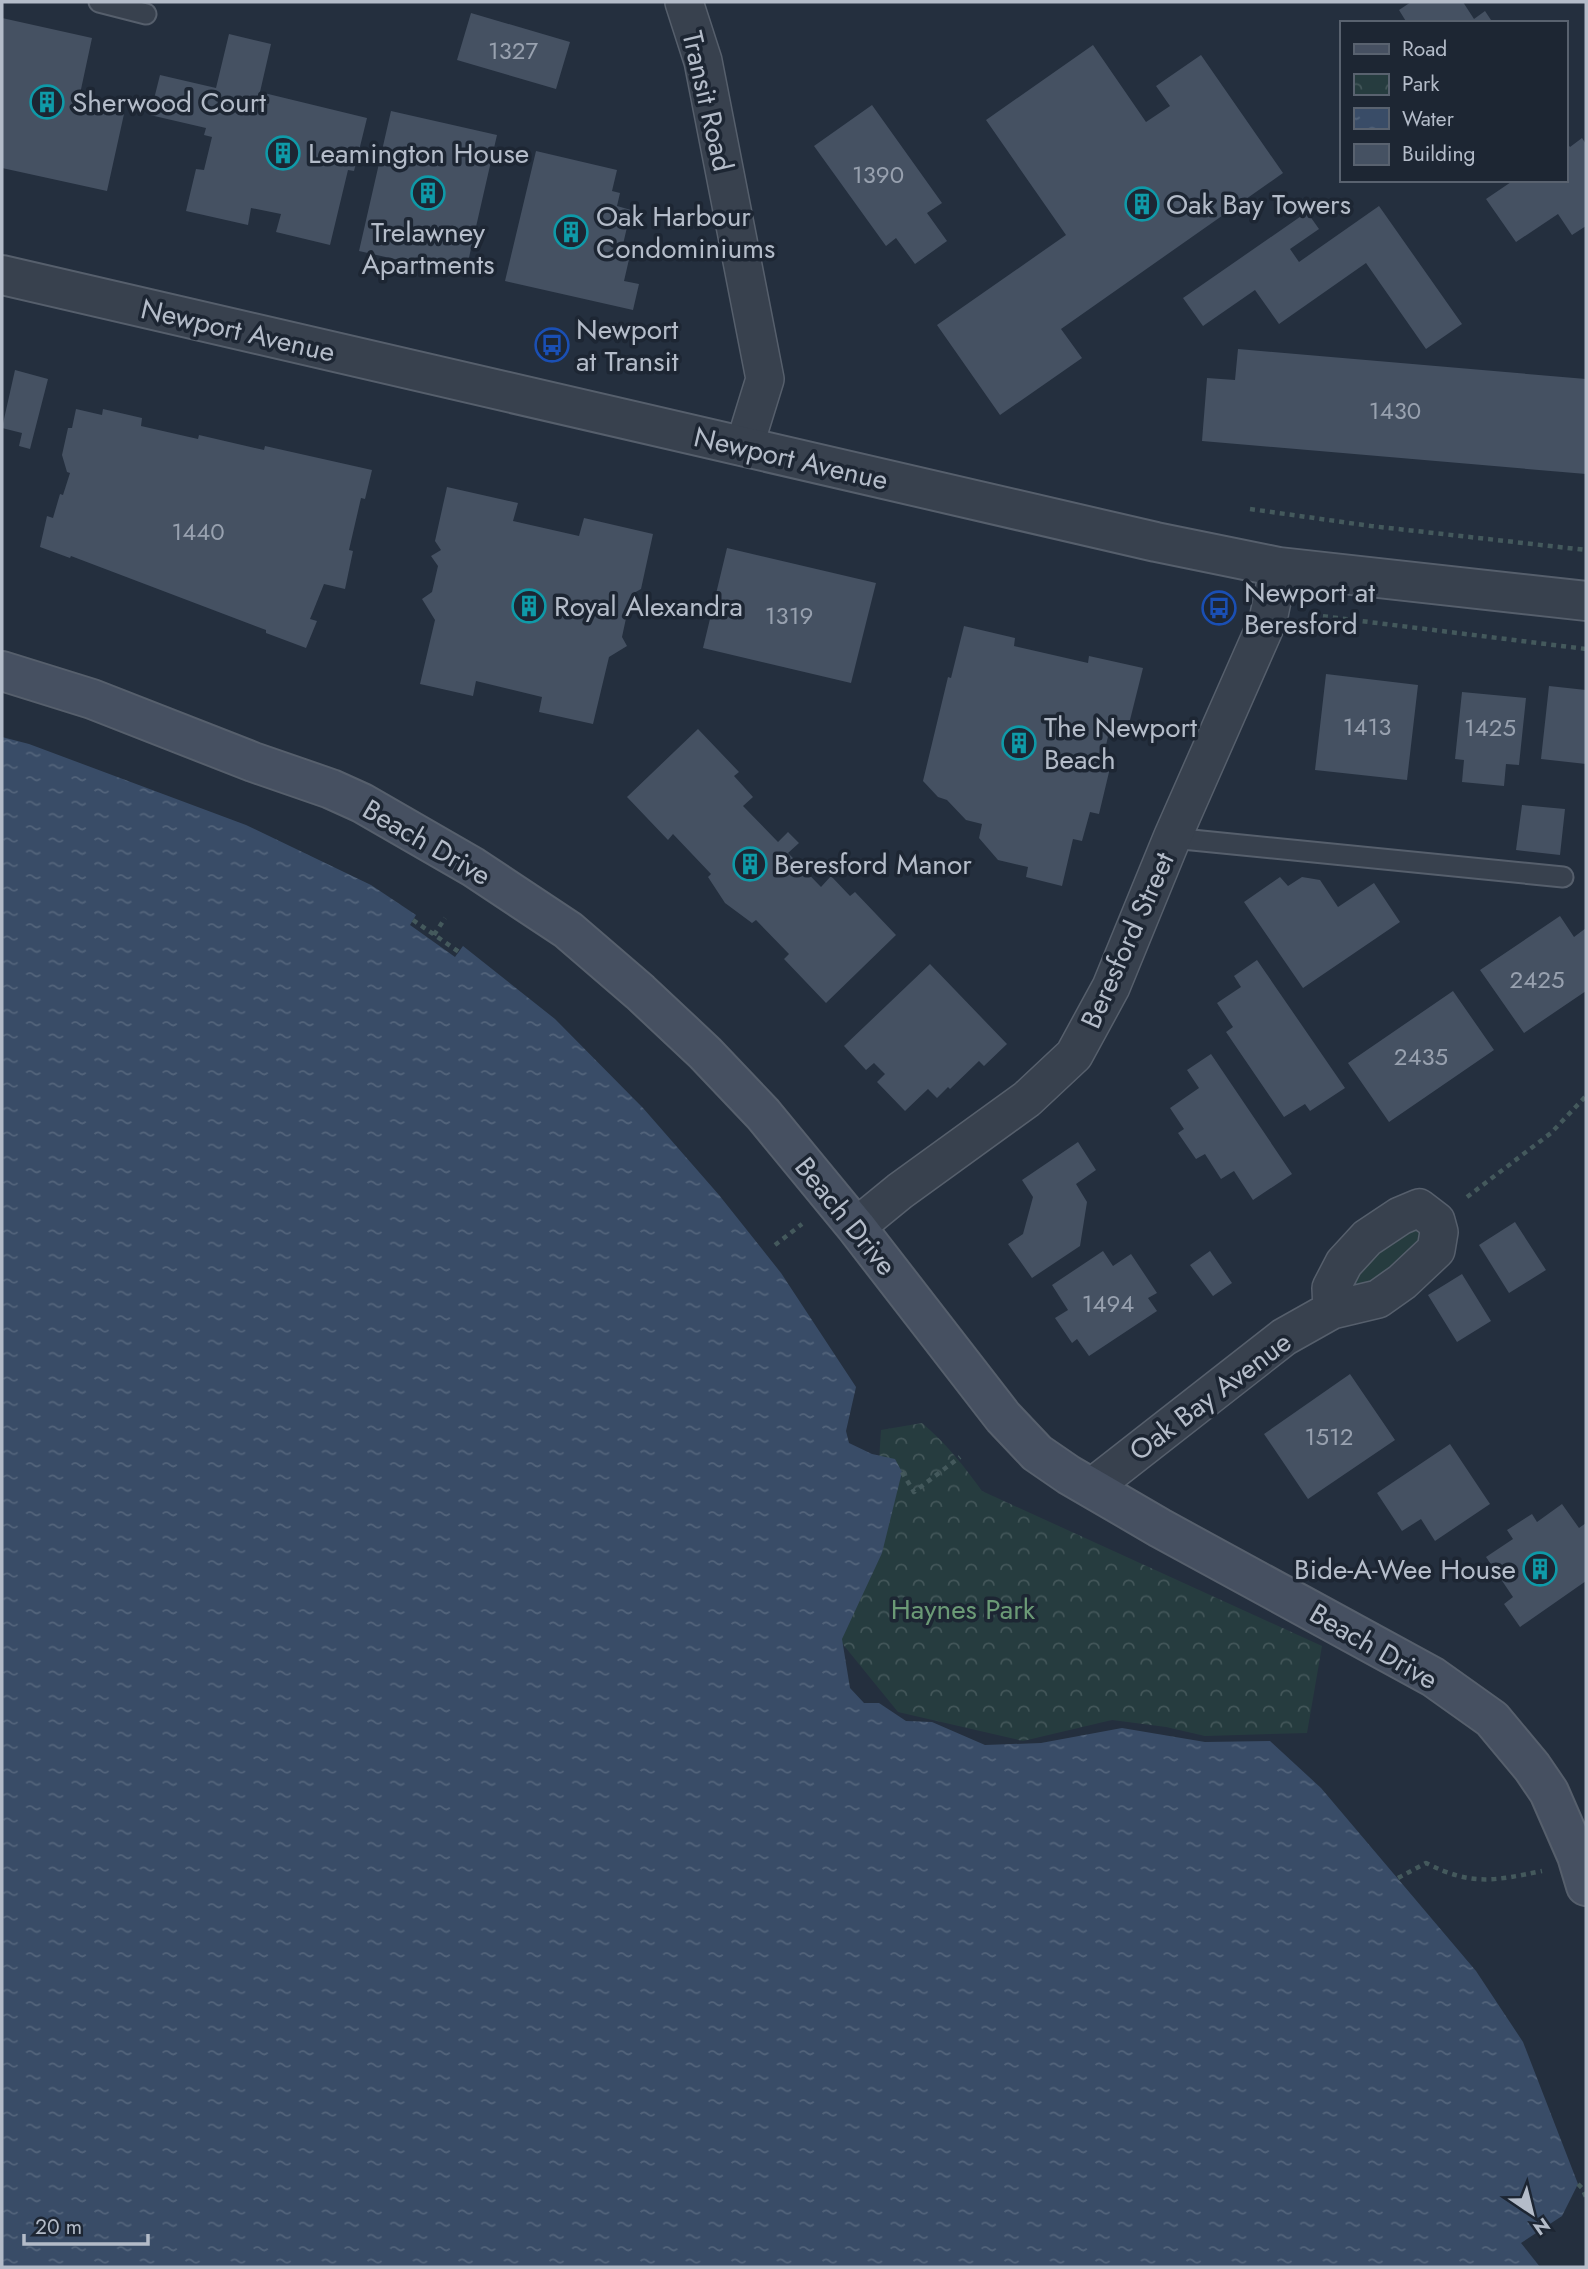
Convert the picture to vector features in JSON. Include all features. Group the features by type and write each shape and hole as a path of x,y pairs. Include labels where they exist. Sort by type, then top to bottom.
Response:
{"main road":[{"name":"Beach Drive","path":"2,671 92,699 253,762 331,789 394,821 506,887 569,930 705,1053 762,1114 856,1227 1003,1417 1037,1454 1091,1488 1433,1677 1492,1719 1549,1792 1577,1856 1586,1886"}],"street":[{"name":"Transit Road","path":"684,2 702,61 765,379 744,447"},
{"name":"Newport Avenue","path":"2,275 1156,542 1279,567 1586,601"},
{"name":"Beresford Street","path":"856,1227 900,1191 1027,1099 1074,1055 1111,987 1172,838 1268,620 1279,567"},
{"name":"Oak Bay Avenue","path":"1091,1488 1284,1337 1332,1311"}],"lane":[{"path":"99,2 146,14"},
{"path":"1172,838 1563,877"}],"path":[{"path":"1250,509 1371,526 1586,550"},
{"path":"1313,615 1586,649"},
{"path":"434,935 445,918"},
{"path":"412,920 459,952"},
{"path":"1497,1173 1551,1133 1586,1096"},
{"path":"775,1245 803,1223"},
{"path":"901,1472 914,1492 960,1457"},
{"path":"1398,1878 1426,1863 1451,1875 1483,1881 1546,1870"},
{"path":"1578,2184 1583,2188 1586,2197"}],"green space":[{"path":"1415,1221 1426,1235 1416,1257 1360,1290 1352,1276 1365,1258"},
{"name":"Haynes Park","path":"922,1423 954,1455 982,1491 1322,1646 1307,1733 1205,1736 1166,1727 1112,1720 1023,1741 898,1712 828,1626 878,1476 881,1430"}],"water":[{"path":"2,737 29,744 246,825 371,885 416,915 410,925 455,957 463,946 555,1019 643,1108 719,1195 781,1273 856,1387 846,1431 849,1443 872,1454 895,1459 902,1472 882,1553 842,1639 850,1688 864,1703 879,1703 906,1721 932,1722 985,1745 1041,1743 1122,1728 1205,1742 1270,1741 1321,1788 1476,1971 1523,2042 1578,2184 1562,2216 1521,2243 1540,2267 2,2267"}],"building":[{"path":"1411,2 1463,2 1474,19 1485,11 1492,21 1406,21 1399,10"},
{"path":"471,13 570,42 556,89 457,60"},
{"name":"Sherwood Court","path":"2,18 92,38 80,94 93,97 91,107 124,114 107,191 2,168"},
{"name":"Leamington House","path":"229,34 271,44 260,92 367,118 354,171 348,170 330,245 276,232 281,214 251,208 248,225 186,211 196,169 204,170 212,137 204,135 206,128 150,115 160,75 216,88"},
{"name":"Oak Bay Towers","path":"1093,45 1146,122 1170,106 1156,86 1201,55 1283,173 1061,329 1082,358 1000,415 937,325 1066,235 986,120"},
{"path":"872,105 942,203 927,213 947,241 915,264 896,238 886,246 814,146"},
{"name":"Trelawney Apartments","path":"391,111 497,135 465,275 359,251"},
{"path":"1582,138 1586,144 1586,226 1572,235 1558,214 1516,242 1486,199 1511,182 1567,182 1567,143 1570,147"},
{"name":"Oak Harbour Condominiums","path":"536,151 617,170 612,191 620,193 617,206 631,210 621,253 630,255 624,281 639,284 633,310 505,281"},
{"path":"1379,206 1462,324 1426,349 1366,263 1279,324 1255,290 1203,326 1183,298 1307,212 1319,229 1290,249 1299,262"},
{"path":"1238,349 1586,379 1586,474 1202,441 1207,378 1235,380"},
{"path":"15,370 48,379 30,449 19,446 22,433 2,428"},
{"path":"76,409 102,415 103,409 142,418 141,426 198,439 199,435 264,450 265,446 372,470 365,499 361,498 349,550 353,551 345,589 324,584 310,619 317,621 306,648 266,633 266,630 71,556 70,558 40,547 47,516 53,518 70,473 67,472 62,455 68,428 72,428"},
{"name":"Royal Alexandra","path":"447,487 518,503 513,521 579,536 584,518 653,534 641,589 632,594 637,603 628,609 622,637 627,646 609,657 593,724 539,712 542,697 476,681 473,696 420,684 435,620 422,599 432,592 438,566 431,556 441,550 435,541"},
{"path":"727,548 876,583 851,683 703,648"},
{"name":"The Newport Beach","path":"964,626 1015,638 1014,646 1088,663 1089,656 1143,668 1130,720 1112,720 1101,766 1110,768 1099,814 1090,812 1082,841 1073,839 1062,886 1026,877 1028,867 998,860 979,838 982,824 966,820 923,781 948,677 951,678"},
{"path":"1326,674 1418,685 1407,780 1315,770"},
{"path":"1549,686 1586,690 1586,764 1541,759"},
{"path":"1462,692 1526,698 1519,765 1506,764 1504,786 1462,782 1464,760 1455,759"},
{"name":"Beresford Manor","path":"698,729 739,772 734,776 753,797 743,806 778,842 788,832 799,843 788,853 821,887 831,876 850,896 855,892 896,935 826,1003 784,959 789,954 756,920 752,923 725,903 708,877 711,874 673,834 668,840 627,797"},
{"path":"1522,805 1565,809 1560,855 1516,850"},
{"path":"1280,877 1288,886 1302,877 1320,880 1338,907 1374,883 1400,922 1303,988 1244,902"},
{"path":"1560,916 1574,937 1586,928 1586,991 1524,1033 1480,970"},
{"path":"1257,960 1345,1088 1310,1111 1305,1104 1284,1117 1226,1032 1233,1027 1217,1003 1241,987 1234,976"},
{"path":"930,964 1007,1044 984,1066 979,1061 937,1098 928,1089 905,1111 877,1082 885,1074 874,1063 866,1070 844,1046"},
{"path":"1453,991 1494,1050 1389,1122 1348,1063"},
{"path":"1211,1054 1292,1174 1253,1200 1234,1171 1221,1179 1205,1154 1196,1159 1178,1133 1184,1129 1170,1108 1199,1088 1187,1070"},
{"path":"1078,1142 1096,1170 1076,1184 1087,1202 1080,1246 1032,1278 1008,1244 1023,1234 1033,1197 1022,1180"},
{"path":"1515,1222 1546,1270 1509,1293 1479,1245"},
{"path":"1103,1251 1113,1266 1131,1254 1157,1293 1148,1298 1157,1311 1089,1356 1077,1339 1072,1343 1055,1318 1068,1310 1052,1285"},
{"path":"1210,1251 1232,1283 1213,1296 1190,1265"},
{"path":"1462,1274 1491,1321 1457,1342 1428,1295"},
{"path":"1350,1374 1395,1440 1308,1499 1264,1434"},
{"path":"1450,1444 1490,1504 1435,1541 1421,1519 1402,1531 1377,1493"},
{"name":"Bide-A-Wee House","path":"1562,1504 1579,1528 1586,1523 1586,1581 1520,1627 1504,1604 1513,1597 1486,1557 1513,1539 1507,1530 1532,1514 1537,1522"}],"place":[{"name":"Sherwood Court","path":"47,102"},
{"name":"Leamington House","path":"283,153"},
{"name":"Trelawney Apartments","path":"428,193"},
{"name":"Oak Bay Towers","path":"1142,204"},
{"name":"Oak Harbour Condominiums","path":"571,232"},
{"name":"Newport at Transit","path":"552,345"},
{"name":"Royal Alexandra","path":"529,606"},
{"name":"Newport at Beresford","path":"1219,608"},
{"name":"The Newport Beach","path":"1019,743"},
{"name":"Beresford Manor","path":"750,864"},
{"name":"Bide-A-Wee House","path":"1540,1569"}]}
